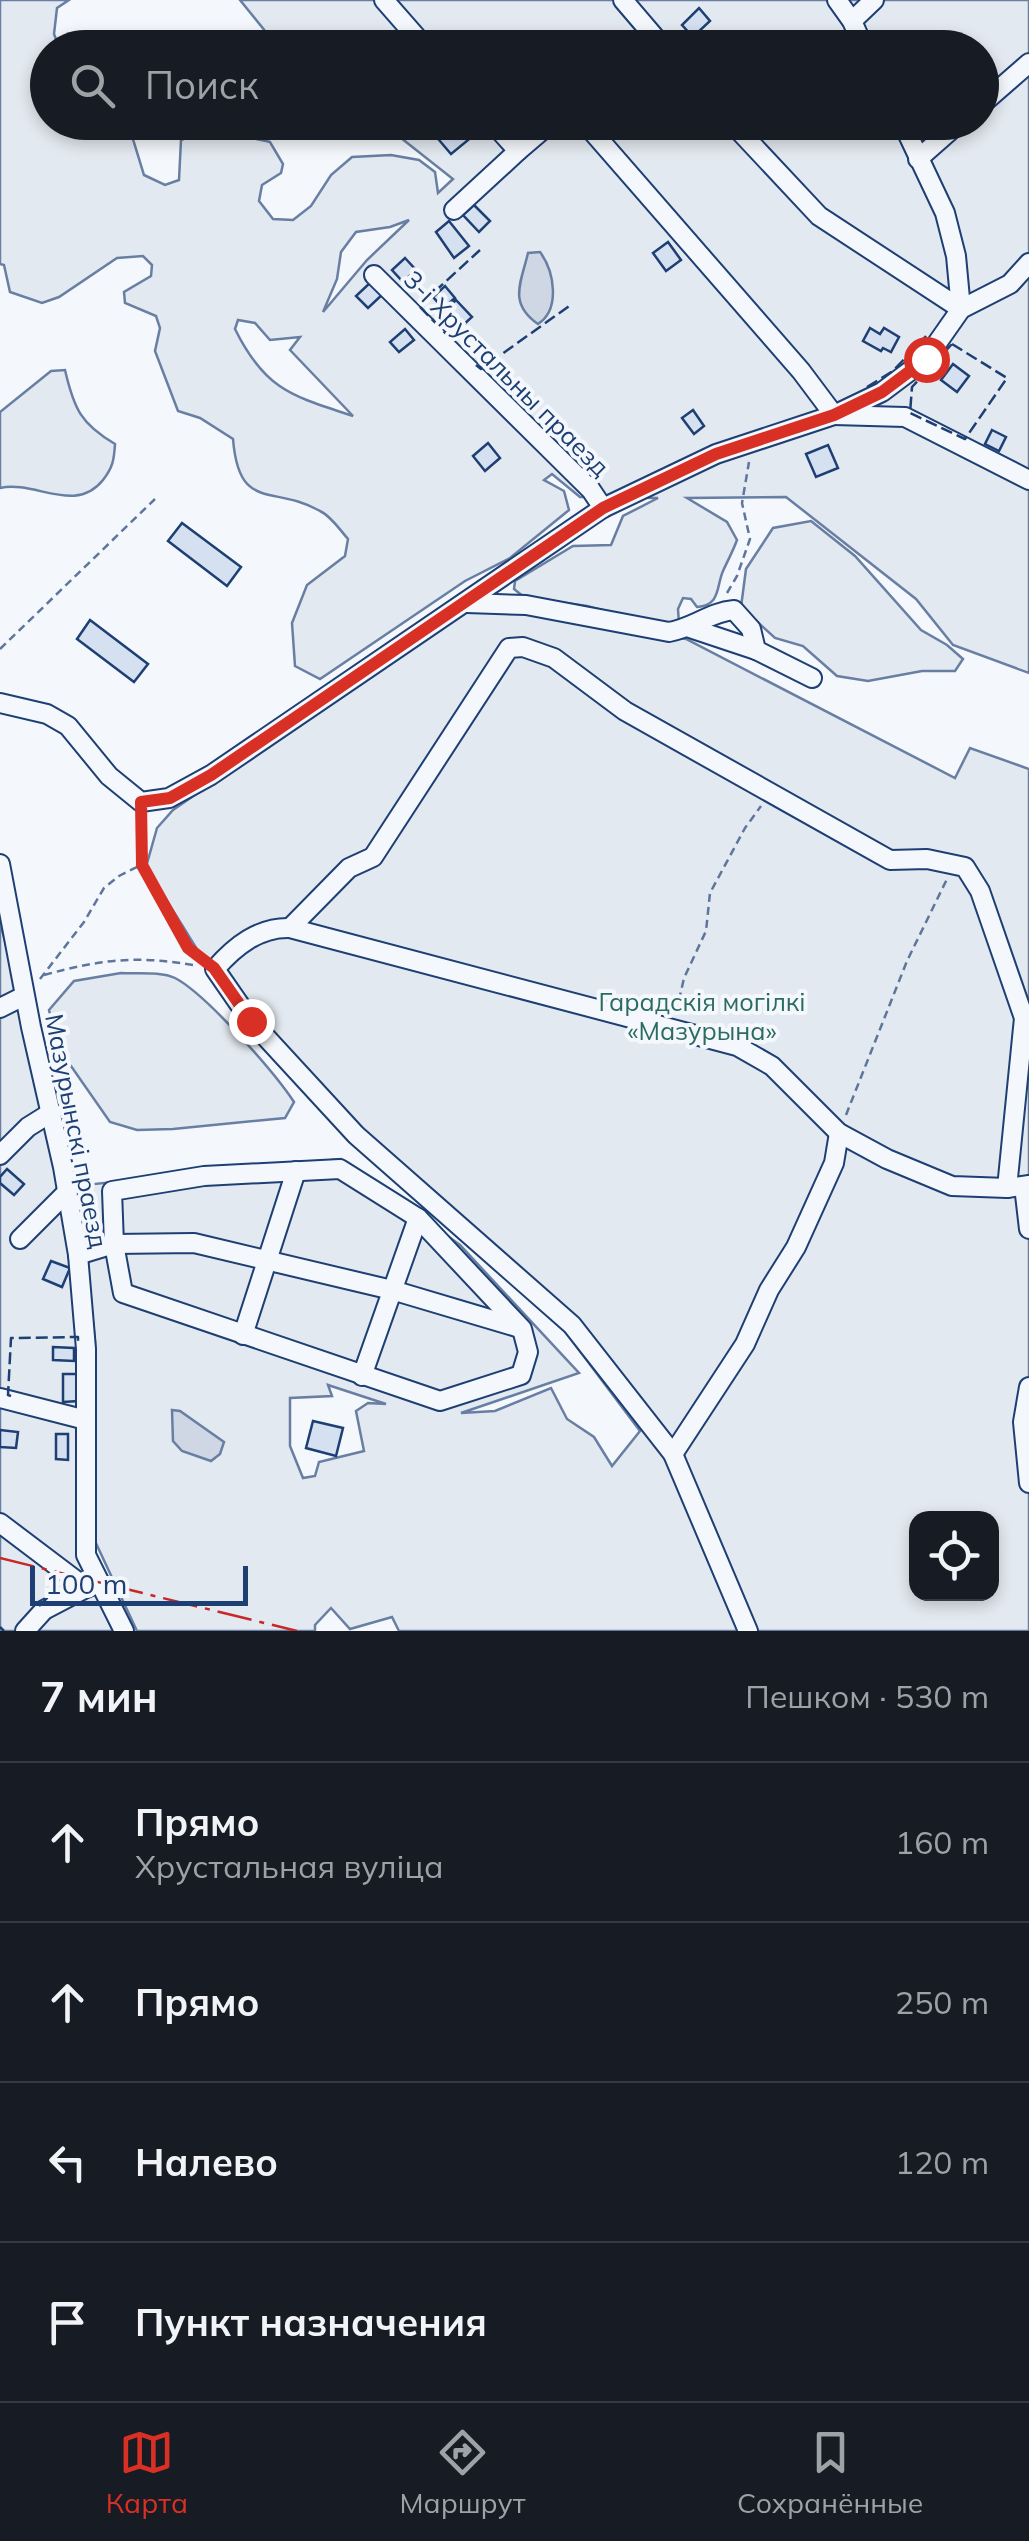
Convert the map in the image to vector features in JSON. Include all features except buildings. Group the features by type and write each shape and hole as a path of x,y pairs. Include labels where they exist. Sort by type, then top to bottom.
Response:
{"street":[{"path":"384,0 410,30"},
{"path":"624,0 649,30"},
{"path":"838,0 856,30"},
{"path":"852,21 874,0"},
{"path":"999,89 1029,62"},
{"path":"508,140 518,151"},
{"path":"454,210 531,140"},
{"path":"600,140 834,415"},
{"path":"748,140 819,216 961,309"},
{"path":"910,140 945,213 956,256 961,309"},
{"path":"918,159 940,140"},
{"path":"0,703 46,714 68,726 109,776 141,802 170,798 211,775 603,508 716,454 834,415 882,392 926,359 961,309 1010,284 1029,263"},
{"name":"3-і Хрустальны праезд","path":"374,275 592,490 603,508"},
{"path":"834,415 904,417 1029,480"},
{"path":"466,604 526,605 668,632 690,628 716,612 734,610 751,629 756,650"},
{"path":"690,628 756,650 812,678"},
{"path":"290,928 349,868 374,856 508,648 523,647 554,658 625,710 890,860 927,859 964,867 980,891 1024,1018 1020,1186 1029,1229"},
{"name":"Мазурынскі праезд","path":"2,869 78,1255 86,1350 86,1556 92,1585 124,1631"},
{"path":"748,1631 673,1454 572,1326 356,1135 251,1021 214,968 235,947 273,928 290,928 736,1046 772,1066 839,1133 887,1159 952,1186 1020,1186"},
{"path":"0,1008 24,996"},
{"path":"0,1156 28,1128 52,1112"},
{"path":"673,1454 744,1344 796,1247 834,1163 839,1133"},
{"path":"340,1169 418,1218 522,1329 528,1352 521,1375 440,1402 124,1293 114,1244 112,1190 204,1176 296,1172 340,1169"},
{"path":"244,1336 296,1172"},
{"path":"20,1239 68,1191"},
{"path":"362,1376 418,1218"},
{"path":"78,1255 114,1244 194,1243 392,1290 522,1329"},
{"path":"1029,1388 1022,1422 1029,1483"},
{"path":"0,1398 86,1420"},
{"path":"0,1523 92,1585 44,1610 25,1631"}],"path":[{"path":"716,612 737,576 750,539 742,502 751,443"},
{"path":"0,649 155,499"},
{"path":"672,1029 684,978 706,931 710,893 745,828 770,793"},
{"path":"141,802 142,865 188,948 214,968"},
{"path":"839,1133 907,961 954,864"},
{"path":"24,996 84,922 104,888 142,865"},
{"path":"43,975 97,960 155,958 214,968"}],"green space":[{"path":"0,0 69,0 57,8 54,30 30,30 30,140 133,140 144,175 165,185 179,180 181,140 270,142 283,164 281,173 262,185 259,201 273,219 293,220 311,206 331,175 352,157 391,155 419,160 435,172 438,193 453,179 404,140 999,140 999,30 264,30 240,0 1029,0 1029,673 953,645 916,599 786,497 687,498 727,522 737,540 714,599 697,607 691,599 683,598 678,609 679,624 664,627 587,606 524,597 514,589 515,581 573,546 611,545 623,516 658,498 580,497 552,474 544,480 564,491 569,510 510,558 465,581 320,679 295,666 292,623 307,585 345,556 348,539 320,511 251,487 237,462 233,439 200,418 178,411 155,351 160,328 156,316 125,303 124,292 151,276 152,265 143,256 117,258 59,297 42,303 10,292 4,265 0,264","holes":["409,220 367,260 323,312 337,279 341,252 356,232","238,320 255,323 270,340 300,337 290,350 353,416 297,396 269,378 235,329"]},
{"path":"65,370 81,414 115,444 109,471 92,490 80,495 0,488 0,412 51,371"},
{"path":"811,521 855,556 921,630 963,659 955,671 922,671 868,681 837,676 803,646 775,638 741,607 746,569 773,528"},
{"name":"Гарадскія могілкі «Мазурына»","path":"473,604 686,639 955,778 970,748 1029,769 1029,1631 399,1631 392,1617 350,1629 331,1608 315,1625 315,1631 137,1631 94,1539 95,1341 87,1264 95,1255 84,1185 341,1159 460,1245 579,1373 461,1413 495,1411 551,1388 567,1419 594,1437 612,1466 640,1431 564,1330 247,1030 146,867 157,828 173,810","holes":["328,1385 386,1404 368,1403 356,1411 364,1451 319,1462 315,1476 303,1478 290,1446 290,1398 332,1396"]},
{"path":"0,921 45,1104 73,1258 91,1582 113,1631 0,1631"},
{"path":"121,973 169,976 204,1000 256,1054 294,1102 285,1118 137,1130 110,1122 57,1046 49,1010 74,981"}],"shaded area":[{"path":"540,252 549,269 553,290 550,309 538,324 523,308 519,292 528,253"},
{"path":"172,1410 180,1411 224,1442 220,1454 211,1461 182,1451 173,1441"}],"fence":[{"path":"452,340 419,306 480,250"},
{"path":"476,365 481,369 572,304"},
{"path":"867,387 893,371 926,336"},
{"path":"952,344 1007,378 965,439 910,413 912,387 952,344"},
{"path":"11,1396 11,1338 78,1337 78,1344"},
{"path":"39,1606 60,1585"},
{"path":"0,1627 4,1631"}],"power":[{"path":"0,1558 297,1631"}],"route":[{"path":"251,1021 214,968 188,948 142,865 141,802 170,798 211,775 603,508 716,454 834,415 882,392 926,359"}]}
